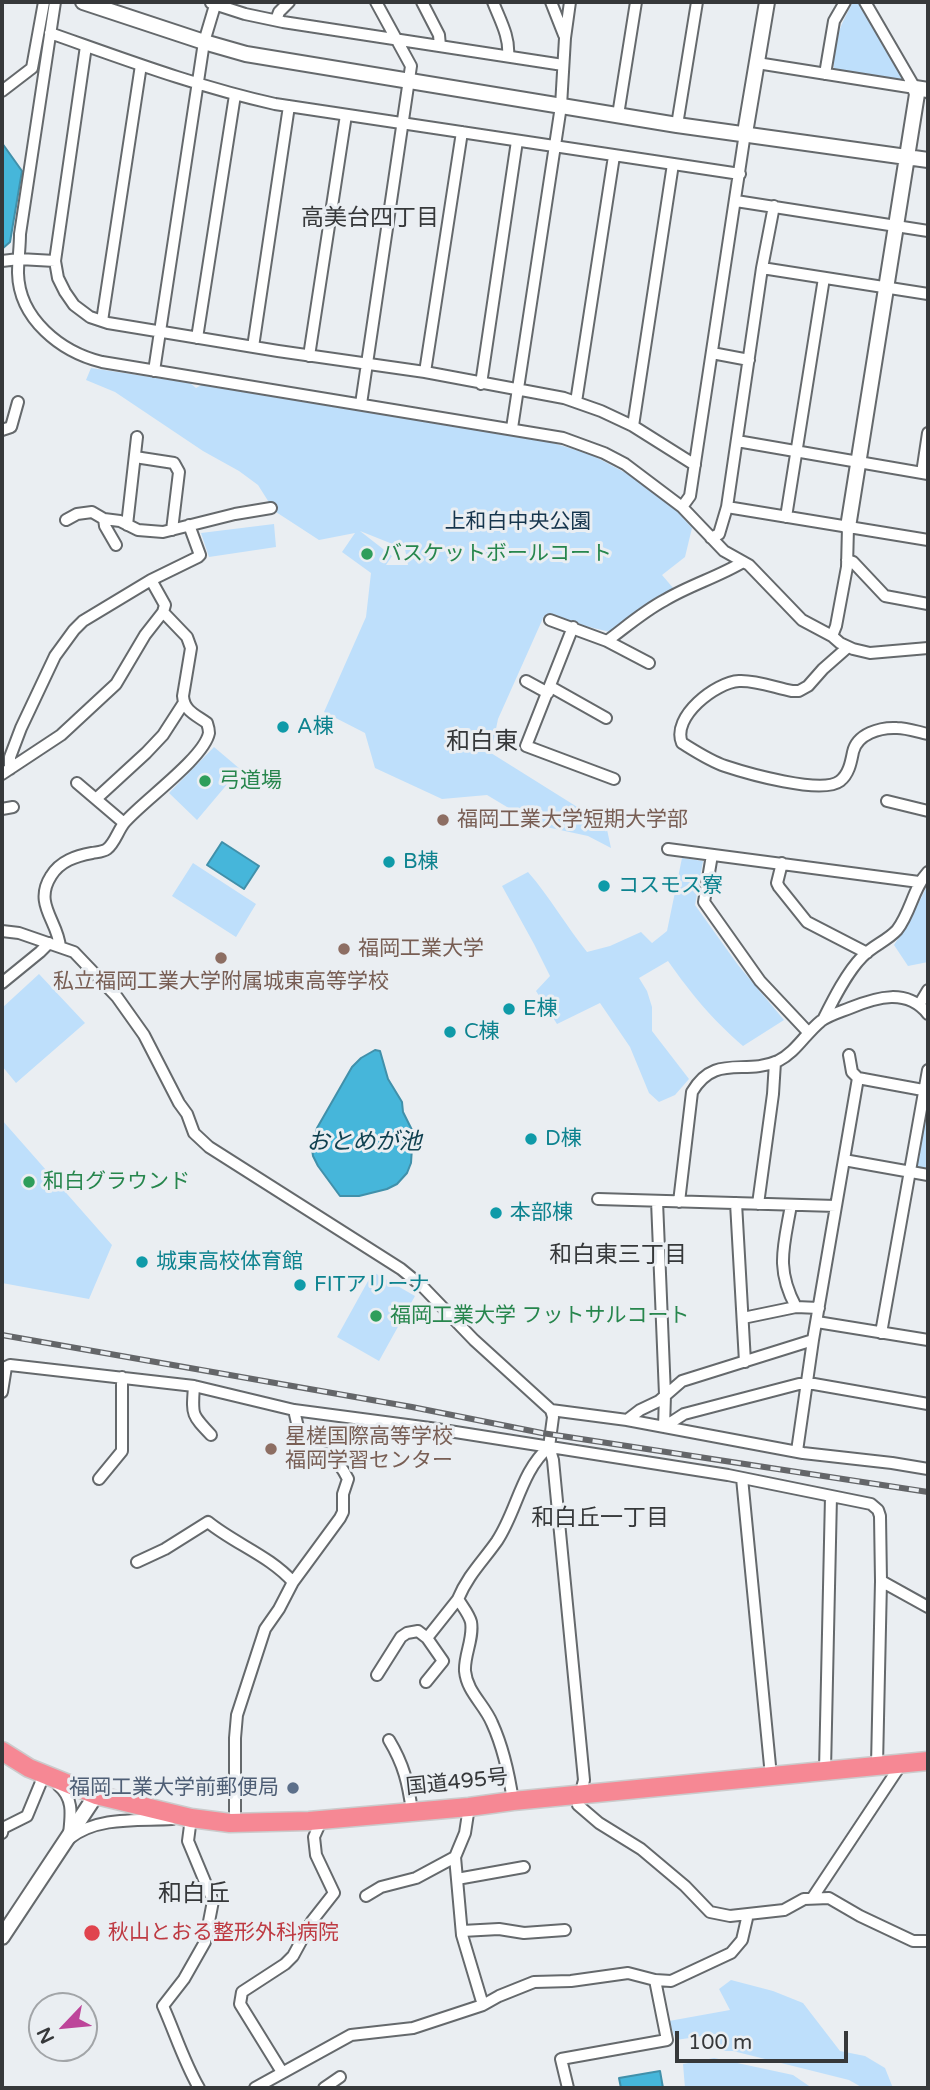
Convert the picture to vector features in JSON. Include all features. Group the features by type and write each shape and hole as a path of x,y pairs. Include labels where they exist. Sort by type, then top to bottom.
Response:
{"highway":[{"name":"国道495号","path":"2,1751 47,1776 96,1795 191,1818 234,1823 469,1807 928,1760"}],"street":[{"path":"2,90 32,68 44,2"},
{"path":"55,2 20,234 18,273 27,306 41,327 55,340 83,358 563,438 625,464 682,507 723,551 749,565 802,620 848,647 870,653 928,648"},
{"path":"83,2 246,54 677,125 928,160"},
{"path":"154,371 197,84 213,2 245,14 275,20 563,65"},
{"path":"275,20 289,2"},
{"path":"361,404 411,66 376,2"},
{"path":"422,2 439,35 440,46"},
{"path":"493,2 509,45 508,57"},
{"path":"551,2 565,38"},
{"path":"512,428 561,106 570,2"},
{"path":"618,115 636,2"},
{"path":"677,125 697,2"},
{"path":"682,507 690,496 767,2"},
{"path":"825,74 834,21 845,2"},
{"path":"865,2 922,89"},
{"path":"50,33 235,95 289,106 740,174"},
{"path":"86,46 55,261 58,278 65,292 74,305 90,317 160,332 425,372 576,402 633,426 695,465"},
{"path":"757,63 922,89"},
{"path":"102,321 141,65"},
{"path":"832,636 836,626 857,462 917,94 922,89"},
{"path":"197,338 235,95"},
{"path":"253,347 289,106"},
{"path":"309,356 346,114"},
{"path":"425,372 462,132"},
{"path":"481,384 517,141"},
{"path":"576,402 614,156"},
{"path":"633,426 673,164"},
{"path":"736,201 928,230"},
{"path":"711,538 719,534 727,507 762,268 774,206"},
{"path":"2,261 55,261"},
{"path":"762,268 928,294"},
{"path":"786,517 824,278"},
{"path":"712,353 749,360"},
{"path":"2,430 11,427 18,402"},
{"path":"737,441 925,473 928,433"},
{"path":"127,525 137,437"},
{"path":"135,457 174,463 177,467 179,472 172,530"},
{"path":"727,507 928,540"},
{"path":"66,520 92,512 104,519 120,521 138,530 153,532 271,508"},
{"path":"104,519 104,526 116,545"},
{"path":"6,771 21,728 55,656 83,621 151,580 198,557 200,555 189,525"},
{"path":"846,560 853,562 886,596 928,604"},
{"path":"607,641 663,601 743,562"},
{"path":"6,771 61,735 116,684 145,635 163,612 165,606 151,580"},
{"path":"2,983 40,952 54,945 58,937 44,901 51,876 70,859 103,852 110,847 124,823 203,747 209,731 207,723 188,710 183,696 190,641 163,612"},
{"path":"550,620 607,641 649,663"},
{"path":"573,627 526,746 614,779"},
{"path":"848,647 808,686 799,691 740,681 729,683 708,694 693,706 685,719 680,732 682,743 722,765 772,779 820,787 839,782 850,764 858,740 867,734 881,729 897,728 928,734"},
{"path":"526,681 606,718"},
{"path":"97,798 163,735 184,704"},
{"path":"77,783 124,823"},
{"path":"887,801 928,811"},
{"path":"668,849 919,882"},
{"path":"712,855 704,902 760,981 808,1032"},
{"path":"782,863 779,887 807,922 867,953"},
{"path":"824,1018 835,996 862,957 897,929 914,898 919,882 928,872"},
{"path":"2,931 19,933 74,952 117,997 144,1035 187,1114 194,1133 209,1147 401,1269 551,1410 553,1417 549,1447 553,1460 584,1780 578,1805 599,1823 642,1849 710,1912 730,1916 784,1910 804,1899 829,1898 913,1941 928,1941"},
{"path":"919,1005 928,990"},
{"path":"679,1202 692,1092 702,1077 711,1070 775,1062 791,1053 824,1018 872,999 888,996 913,1001 928,1014"},
{"path":"849,1055 852,1072 858,1078 923,1090"},
{"path":"758,1204 775,1062"},
{"path":"881,1333 928,1070"},
{"path":"797,1451 813,1340 858,1078"},
{"path":"844,1160 928,1175"},
{"path":"598,1199 836,1206"},
{"path":"657,1201 664,1427"},
{"path":"736,1203 746,1362"},
{"path":"791,1205 782,1252 782,1268 788,1293 796,1307"},
{"path":"743,1318 796,1307 819,1308"},
{"path":"817,1322 928,1340"},
{"path":"627,1420 659,1401 682,1381 813,1340"},
{"path":"2,1392 6,1367 10,1365 194,1386 294,1410 430,1428 742,1478 871,1504 880,1516 877,1765"},
{"path":"99,1479 122,1451 122,1377"},
{"path":"664,1427 684,1414 799,1384 928,1404"},
{"path":"194,1386 194,1418 211,1435"},
{"path":"234,1823 235,1738 240,1701 265,1629 293,1582 343,1512 343,1494 348,1479 331,1455 302,1445 294,1410"},
{"path":"551,1410 627,1420 797,1451 928,1469"},
{"path":"427,1638 458,1598 468,1577 498,1540 537,1457 549,1447"},
{"path":"742,1478 771,1776"},
{"path":"825,1770 831,1496"},
{"path":"137,1562 165,1549 208,1522 281,1569 293,1582"},
{"path":"881,1581 928,1607"},
{"path":"458,1598 471,1622 465,1671 472,1693 493,1724 508,1773 513,1801"},
{"path":"377,1675 401,1637 418,1631 427,1638 443,1661 465,1671"},
{"path":"426,1682 443,1661"},
{"path":"389,1740 405,1772 412,1811"},
{"path":"813,1897 902,1763"},
{"path":"2,1833 3,1828 27,1816 47,1776 66,1791 71,1803 68,1840"},
{"path":"2,1937 96,1795"},
{"path":"469,1807 465,1833 455,1857 462,1931 483,2005"},
{"path":"68,1840 78,1832 104,1823 191,1818 188,1841 213,1901 205,1942 184,1979 163,2006 187,2067 199,2088"},
{"path":"282,2072 240,2004 242,1992 293,1956 312,1921 334,1893 316,1855 313,1837 322,1819"},
{"path":"366,1896 380,1887 416,1878 455,1857"},
{"path":"457,1879 524,1867"},
{"path":"255,2088 351,2035 413,2028 483,2005 534,1982 571,1981 628,1973 671,1981 731,1953 742,1940 748,1914"},
{"path":"462,1931 499,1929 524,1933 565,1930"},
{"path":"568,2088 561,2059 667,2040 655,1980"},
{"path":"324,2088 340,2077"}],"green space":[{"path":"853,2 860,2 904,78 901,82 834,69 838,34"},
{"name":"上和白中央公園","path":"91,368 190,383 196,388 205,383 537,438 592,455 637,479 676,510 692,528 685,557 662,575 674,589 610,632 544,616 498,719 491,753 606,825 611,848 588,836 537,825 487,795 442,799 375,768 365,733 324,712 366,617 371,573 342,552 355,533 319,540 276,512 277,509 270,504 258,485 239,471 203,451 115,392 86,380","holes":["360,531 405,549 408,565 386,565 392,556"]},
{"path":"274,524 276,547 209,557 201,533"},
{"name":"弓道場","path":"214,747 240,769 197,820 169,793"},
{"path":"682,858 703,861 695,905 738,965 784,1020 743,1046 703,1006 668,961 639,978 652,1007 652,1031 689,1079 675,1095 659,1102 649,1093 630,1047 600,1003 557,1024 536,991 550,976 502,886 528,872 587,952 610,946 641,932 652,943 667,931"},
{"path":"193,863 256,904 236,937 172,896"},
{"path":"928,884 928,962 908,966 894,945"},
{"path":"39,974 85,1023 16,1083 2,1066 2,1008"},
{"path":"928,1081 928,1171 914,1169"},
{"name":"和白グラウンド","path":"2,1120 112,1245 89,1299 2,1283"},
{"name":"福岡工業大学 フットサルコート","path":"373,1272 415,1296 379,1361 337,1337"},
{"path":"731,1980 773,1991 803,2003 840,2051 865,2056 885,2068 893,2088 863,2088 849,2080 733,2051 720,2051 716,2034 676,2040 669,2021 730,2010 719,1989"},
{"path":"714,2058 793,2075 812,2088 685,2088 683,2064"}],"water":[{"path":"2,143 22,171 10,242 2,249"},
{"path":"222,842 259,866 244,889 207,865"},
{"name":"おとめが池","path":"375,1050 380,1051 388,1079 402,1102 403,1112 413,1132 411,1163 407,1173 397,1184 387,1189 359,1196 340,1196 313,1156 317,1128 352,1067"},
{"path":"660,2071 663,2088 621,2088 619,2078"}],"railway":[{"path":"2,1335 412,1407 542,1433 928,1492"}],"place":[{"name":"バスケットボールコート","path":"367,554"},
{"name":"A棟","path":"283,727"},
{"name":"弓道場","path":"205,781"},
{"name":"福岡工業大学短期大学部","path":"443,820"},
{"name":"B棟","path":"389,862"},
{"name":"コスモス寮","path":"604,886"},
{"name":"福岡工業大学","path":"344,949"},
{"name":"私立福岡工業大学附属城東高等学校","path":"221,958"},
{"name":"E棟","path":"509,1009"},
{"name":"C棟","path":"450,1032"},
{"name":"D棟","path":"531,1139"},
{"name":"和白グラウンド","path":"29,1182"},
{"name":"本部棟","path":"496,1213"},
{"name":"城東高校体育館","path":"142,1262"},
{"name":"FITアリーナ","path":"300,1285"},
{"name":"福岡工業大学 フットサルコート","path":"376,1316"},
{"name":"星槎国際高等学校 福岡学習センター","path":"271,1449"},
{"name":"福岡工業大学前郵便局","path":"293,1788"},
{"name":"秋山とおる整形外科病院","path":"92,1933"}],"district":[{"name":"高美台四丁目","path":"370,219"},
{"name":"和白東","path":"482,743"},
{"name":"和白東三丁目","path":"618,1256"},
{"name":"和白丘一丁目","path":"600,1519"},
{"name":"和白丘","path":"194,1895"}]}
